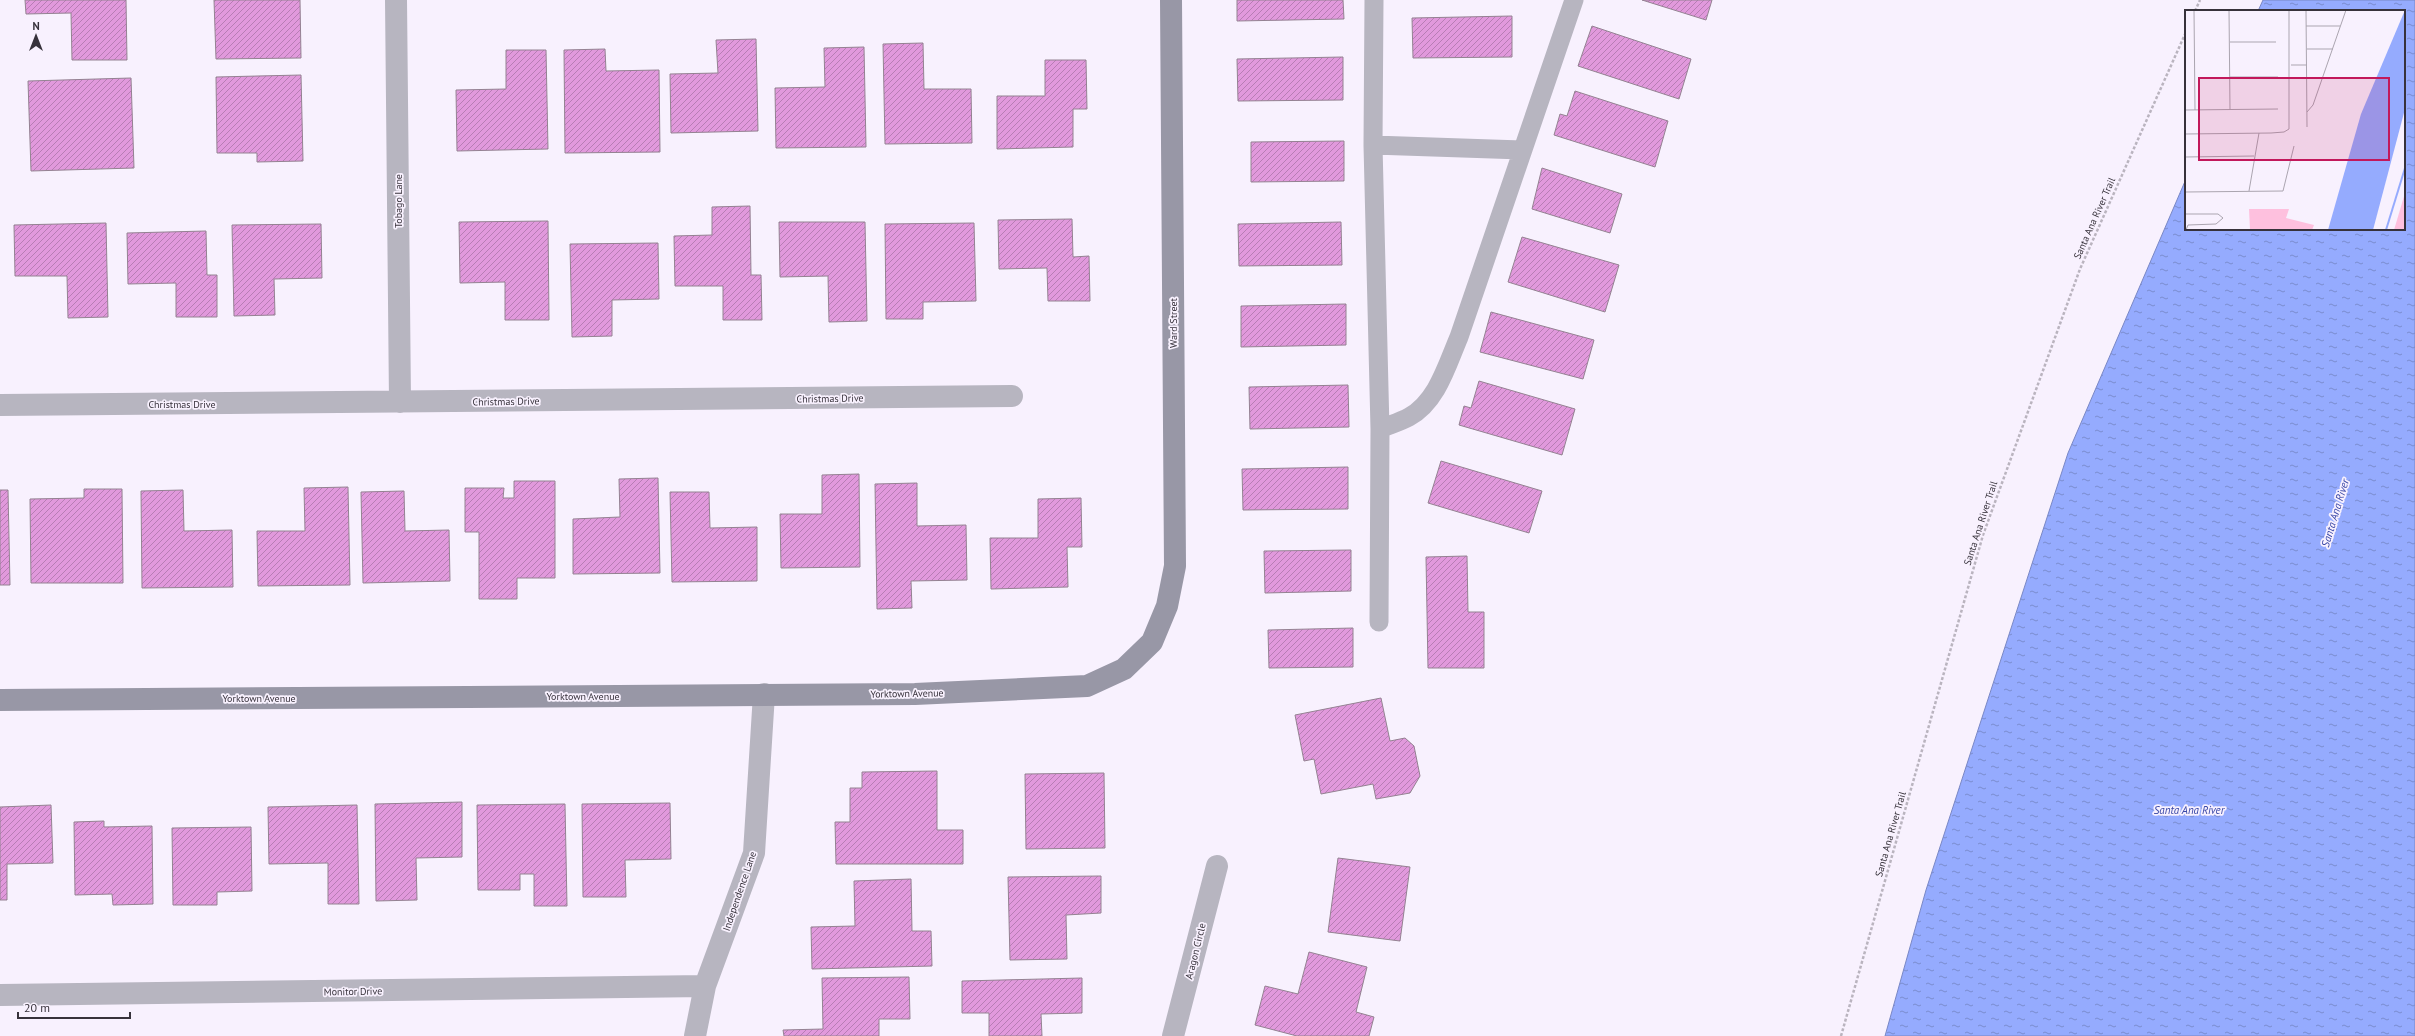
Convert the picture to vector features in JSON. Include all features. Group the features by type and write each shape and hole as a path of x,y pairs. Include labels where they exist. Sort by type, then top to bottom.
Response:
{"street":[{"name":"Tobago Lane","path":"396,0 400,402"},
{"name":"Ward Street","path":"1152,642 1167,606 1175,566 1171,0"},
{"name":"Christmas Drive","path":"0,405 1012,396"},
{"name":"Yorktown Avenue","path":"0,700 915,694 1087,686 1124,669 1152,642"},
{"name":"Independence Lane","path":"695,1036 705,986 754,853 764,694"},
{"name":"Aragon Circle","path":"1173,1036 1217,866"},
{"name":"Monitor Drive","path":"0,995 705,986"}],"lane":[{"path":"1374,0 1373,145 1380,429 1379,622"},
{"path":"1380,429 1410,417 1426,404 1441,379 1459,337 1574,0"},
{"path":"1373,145 1522,150"}],"path":[{"path":"2196,10 2200,0"},
{"name":"Santa Ana River Trail","path":"1841,1036 1983,535 2080,269 2185,34"}],"water":[{"name":"Santa Ana River","path":"2263,0 2415,0 2415,1036 1885,1036 1926,890 2068,453 2185,181 2185,230 2405,230 2405,10 2258,10"}],"building":[{"path":"25,0 126,0 127,60 72,60 71,13 26,14"},
{"path":"214,0 300,0 301,58 216,59"},
{"path":"1237,0 1343,0 1344,19 1237,21"},
{"path":"1642,0 1712,0 1706,20"},
{"path":"1512,16 1512,57 1413,58 1412,18"},
{"path":"1592,26 1691,59 1679,99 1578,66"},
{"path":"756,39 758,131 671,133 670,74 718,73 716,40"},
{"path":"923,43 924,89 971,89 972,143 885,144 883,44"},
{"path":"864,47 866,147 776,148 775,88 825,87 824,48"},
{"path":"605,49 606,71 659,70 660,152 565,153 564,50"},
{"path":"506,50 546,50 548,149 457,151 456,90 506,89"},
{"path":"1343,57 1343,100 1238,101 1237,59"},
{"path":"1045,60 1086,60 1087,109 1073,109 1073,147 997,149 997,96 1045,96"},
{"path":"301,75 303,161 257,162 257,153 217,153 216,77"},
{"path":"131,78 134,168 31,171 28,81"},
{"path":"1575,91 1668,121 1655,167 1554,135 1560,114 1567,116"},
{"path":"1344,141 1344,181 1251,182 1251,142"},
{"path":"1542,168 1622,194 1610,233 1532,209"},
{"path":"750,206 751,275 761,275 762,320 723,320 723,286 675,286 674,236 712,235 712,207"},
{"path":"1072,219 1073,257 1089,256 1090,301 1048,301 1047,268 999,269 998,220"},
{"path":"548,221 549,320 505,320 505,282 460,283 459,222"},
{"path":"779,222 865,222 867,321 829,322 828,276 780,277"},
{"path":"1341,222 1342,265 1239,266 1238,224"},
{"path":"106,223 108,317 68,318 67,276 15,276 14,225"},
{"path":"974,223 976,301 923,302 923,319 886,319 885,224"},
{"path":"321,224 322,278 274,279 275,315 234,316 232,225"},
{"path":"206,231 207,275 217,275 217,317 176,317 176,283 128,284 127,233"},
{"path":"1522,237 1619,265 1605,312 1508,282"},
{"path":"658,243 659,299 612,300 612,336 572,337 570,244"},
{"path":"1346,304 1346,345 1241,347 1241,306"},
{"path":"1491,312 1594,340 1583,379 1480,352"},
{"path":"1479,381 1575,409 1562,455 1459,425 1464,406 1471,408"},
{"path":"1348,385 1349,427 1250,429 1249,387"},
{"path":"1441,461 1542,491 1529,533 1428,503"},
{"path":"1348,467 1348,509 1243,510 1242,469"},
{"path":"859,474 860,567 781,568 780,514 822,514 822,475"},
{"path":"658,478 660,573 573,574 573,519 620,517 619,479"},
{"path":"514,481 555,481 555,578 517,578 517,599 479,599 479,532 465,532 465,488 504,488 503,498 514,498"},
{"path":"917,483 917,526 966,525 967,580 911,581 912,608 877,609 875,484"},
{"path":"348,487 350,585 258,586 257,531 305,531 304,488"},
{"path":"84,489 122,489 123,583 31,583 30,499 84,498"},
{"path":"0,490 8,490 10,585 0,585"},
{"path":"183,490 184,531 232,530 233,587 142,588 141,491"},
{"path":"404,491 405,531 449,530 450,581 363,583 361,492"},
{"path":"670,492 709,492 710,528 757,527 757,581 672,582"},
{"path":"1081,498 1082,547 1067,547 1068,587 991,589 990,538 1038,538 1038,499"},
{"path":"1351,550 1351,591 1265,593 1264,551"},
{"path":"1467,556 1468,612 1484,612 1484,668 1428,668 1426,557"},
{"path":"1353,628 1353,667 1269,668 1268,630"},
{"path":"1381,698 1390,741 1405,738 1414,746 1420,776 1410,793 1376,799 1373,784 1321,794 1314,759 1304,761 1295,715"},
{"path":"937,771 937,830 963,830 963,864 836,864 835,822 850,822 850,788 862,788 862,772"},
{"path":"1104,773 1105,848 1026,849 1025,774"},
{"path":"462,802 462,857 416,858 417,900 376,901 375,804"},
{"path":"670,803 671,859 625,860 626,897 583,897 582,804"},
{"path":"565,804 567,906 534,906 534,874 520,874 520,890 478,890 477,805"},
{"path":"51,805 53,863 7,864 7,900 0,900 0,807"},
{"path":"357,805 359,904 328,904 328,863 269,864 268,807"},
{"path":"104,821 104,827 152,826 153,904 113,905 112,894 75,895 74,822"},
{"path":"251,827 252,891 217,892 217,905 173,905 172,828"},
{"path":"1338,858 1410,867 1400,941 1328,932"},
{"path":"1101,876 1101,913 1066,915 1067,959 1010,960 1008,877"},
{"path":"911,879 912,931 931,931 932,966 812,969 811,927 855,926 854,881"},
{"path":"1309,952 1367,967 1356,1012 1374,1017 1369,1036 1297,1036 1255,1025 1265,986 1298,994"},
{"path":"909,977 910,1019 879,1019 879,1036 784,1036 783,1030 823,1029 822,978"},
{"path":"1082,978 1082,1013 1041,1014 1042,1036 989,1036 989,1013 962,1013 962,981"}]}
